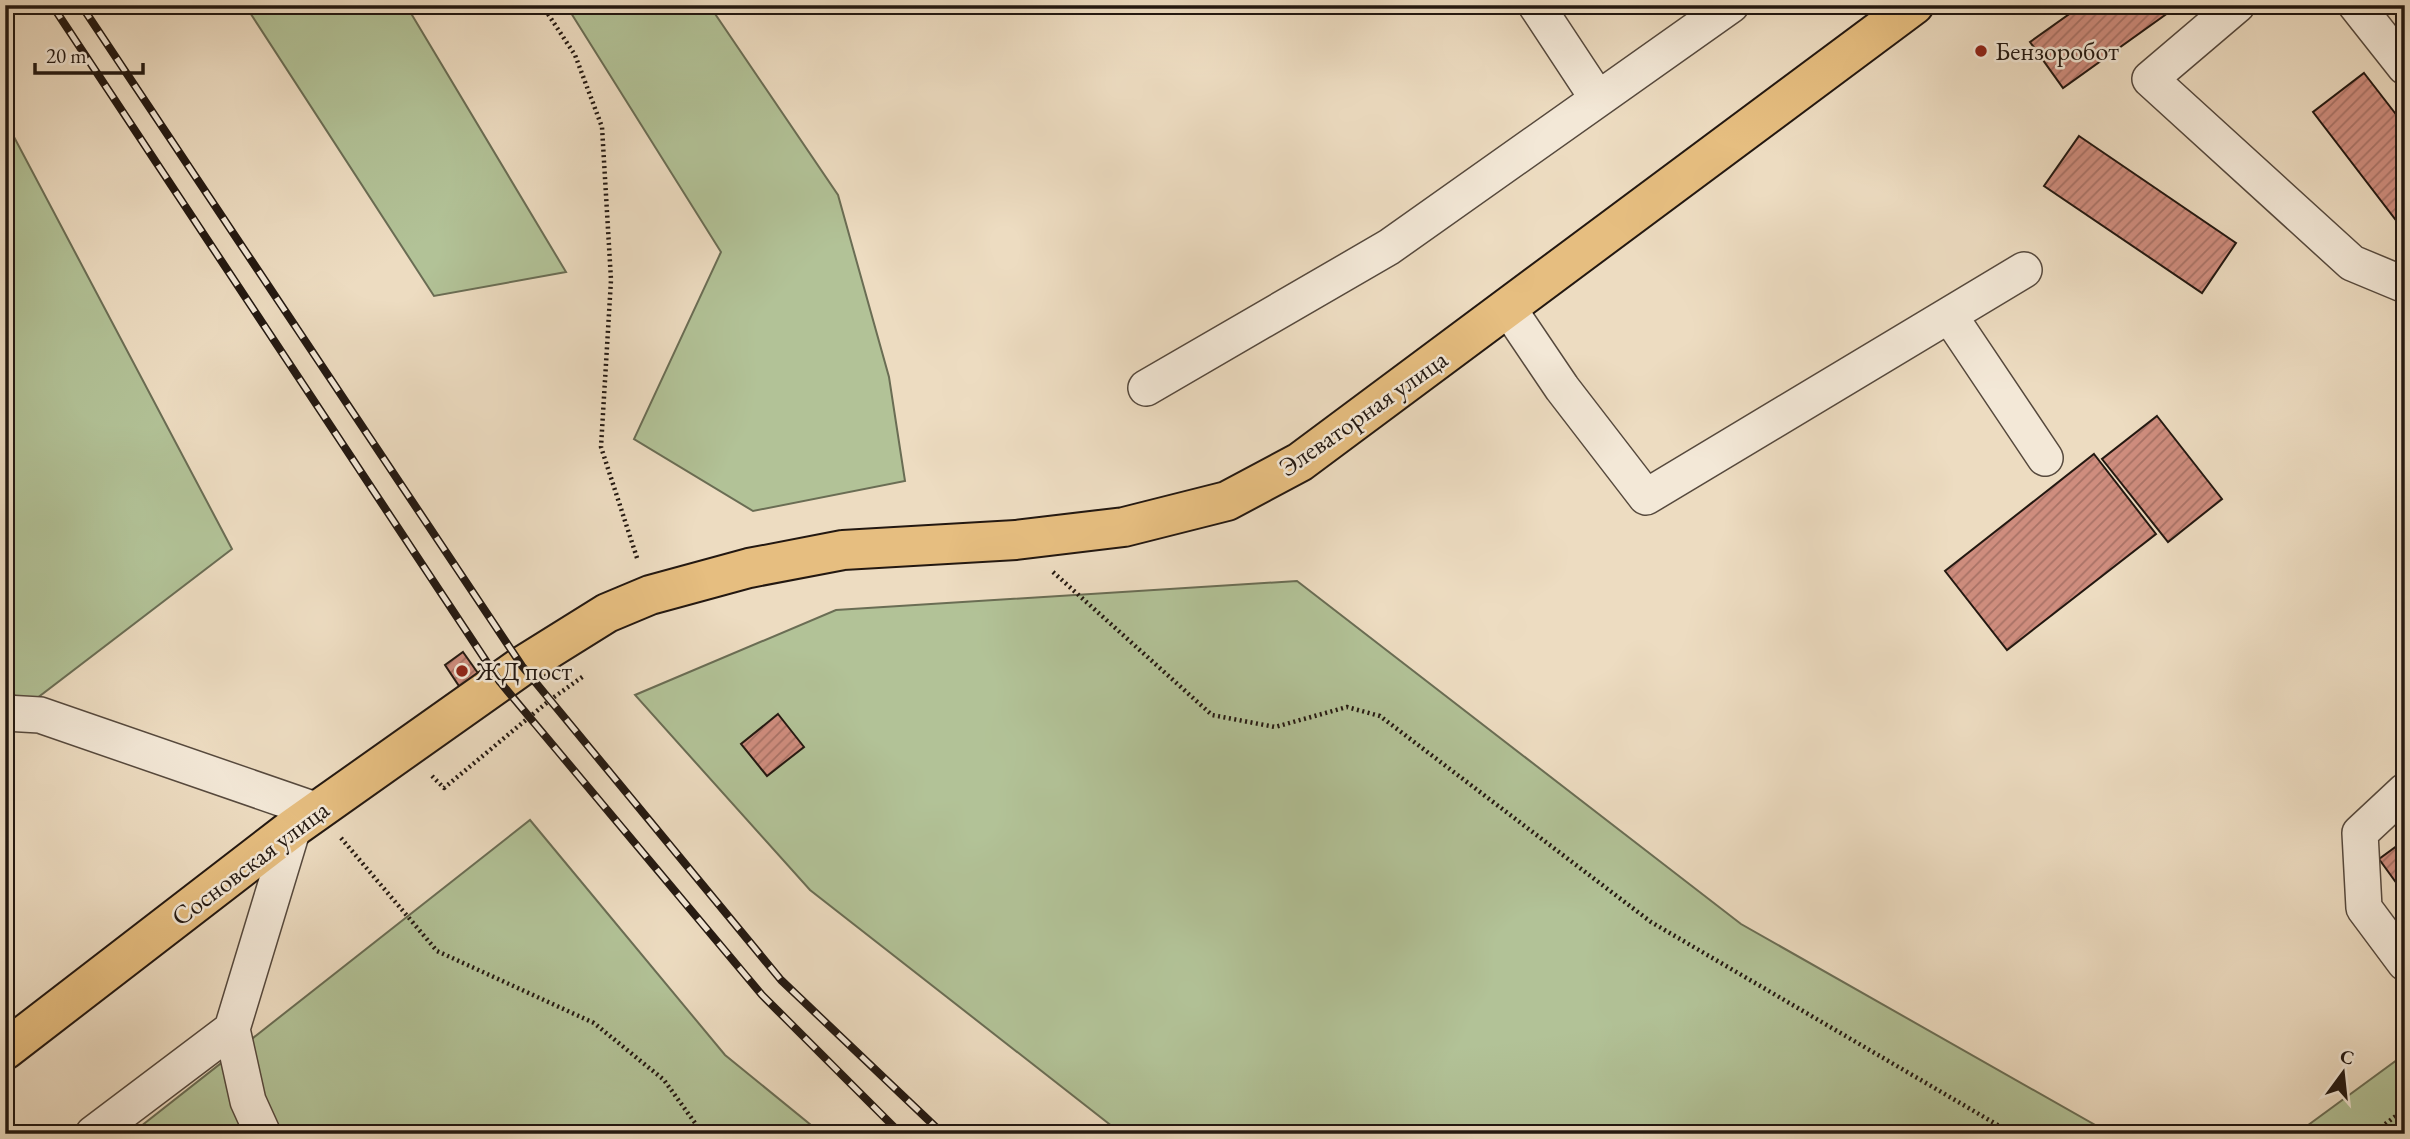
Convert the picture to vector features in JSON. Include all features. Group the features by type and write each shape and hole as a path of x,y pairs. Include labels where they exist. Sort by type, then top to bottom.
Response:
{"main road":[{"name":"Элеваторная улица","path":"511,674 607,613 650,595 749,568 843,550 1016,540 1124,527 1227,501 1300,462 1914,5"},
{"name":"Сосновская улица","path":"5,1050 305,819 511,674"}],"lane":[{"path":"1536,5 1598,99"},
{"path":"1146,388 1389,247 1731,5"},
{"path":"2237,5 2150,79 2352,263 2405,285"},
{"path":"2356,5 2405,66"},
{"path":"1508,309 1562,388 1646,497 2024,270"},
{"path":"1949,315 2045,458"},
{"path":"5,713 40,715 305,819 232,1029 248,1101 263,1134"},
{"path":"2405,791 2360,834 2364,908 2405,963"},
{"path":"93,1134 232,1029"}],"path":[{"path":"542,5 575,55 602,127 611,280 601,447 650,595"},
{"path":"1016,540 1212,715 1275,727 1347,707 1380,716 1651,922 2013,1134"},
{"path":"405,750 444,788 550,700 589,672"},
{"path":"305,819 437,951 594,1023 664,1080 703,1134"},
{"path":"2372,1134 2405,1110"}],"green space":[{"path":"245,5 406,5 566,272 434,296"},
{"path":"566,5 709,5 838,195 889,377 905,481 753,511 634,439 721,252"},
{"path":"5,126 13,135 232,549 24,708 5,682"},
{"path":"1297,581 1741,924 2111,1134 1122,1134 810,890 635,695 836,610"},
{"path":"530,820 725,1055 822,1134 131,1134"},
{"path":"2405,1054 2405,1134 2296,1134"}],"building":[{"path":"2082,5 2179,5 2063,88 2030,42"},
{"path":"2364,73 2405,126 2405,232 2313,112"},
{"path":"2079,136 2236,243 2202,293 2044,186"},
{"path":"2157,416 2222,499 2168,542 2102,459"},
{"path":"2094,454 2156,534 2007,650 1945,571"},
{"name":"ЖД пост","path":"463,652 480,676 461,689 445,665"},
{"path":"778,714 804,747 767,776 741,744"},
{"path":"2405,840 2405,895 2379,859"}],"railway":[{"path":"52,5 500,682 762,995 901,1134"},
{"path":"81,5 522,666 781,980 943,1134"}],"place":[{"name":"Бензоробот","path":"1981,51"},
{"name":"ЖД пост","path":"462,671"}]}
